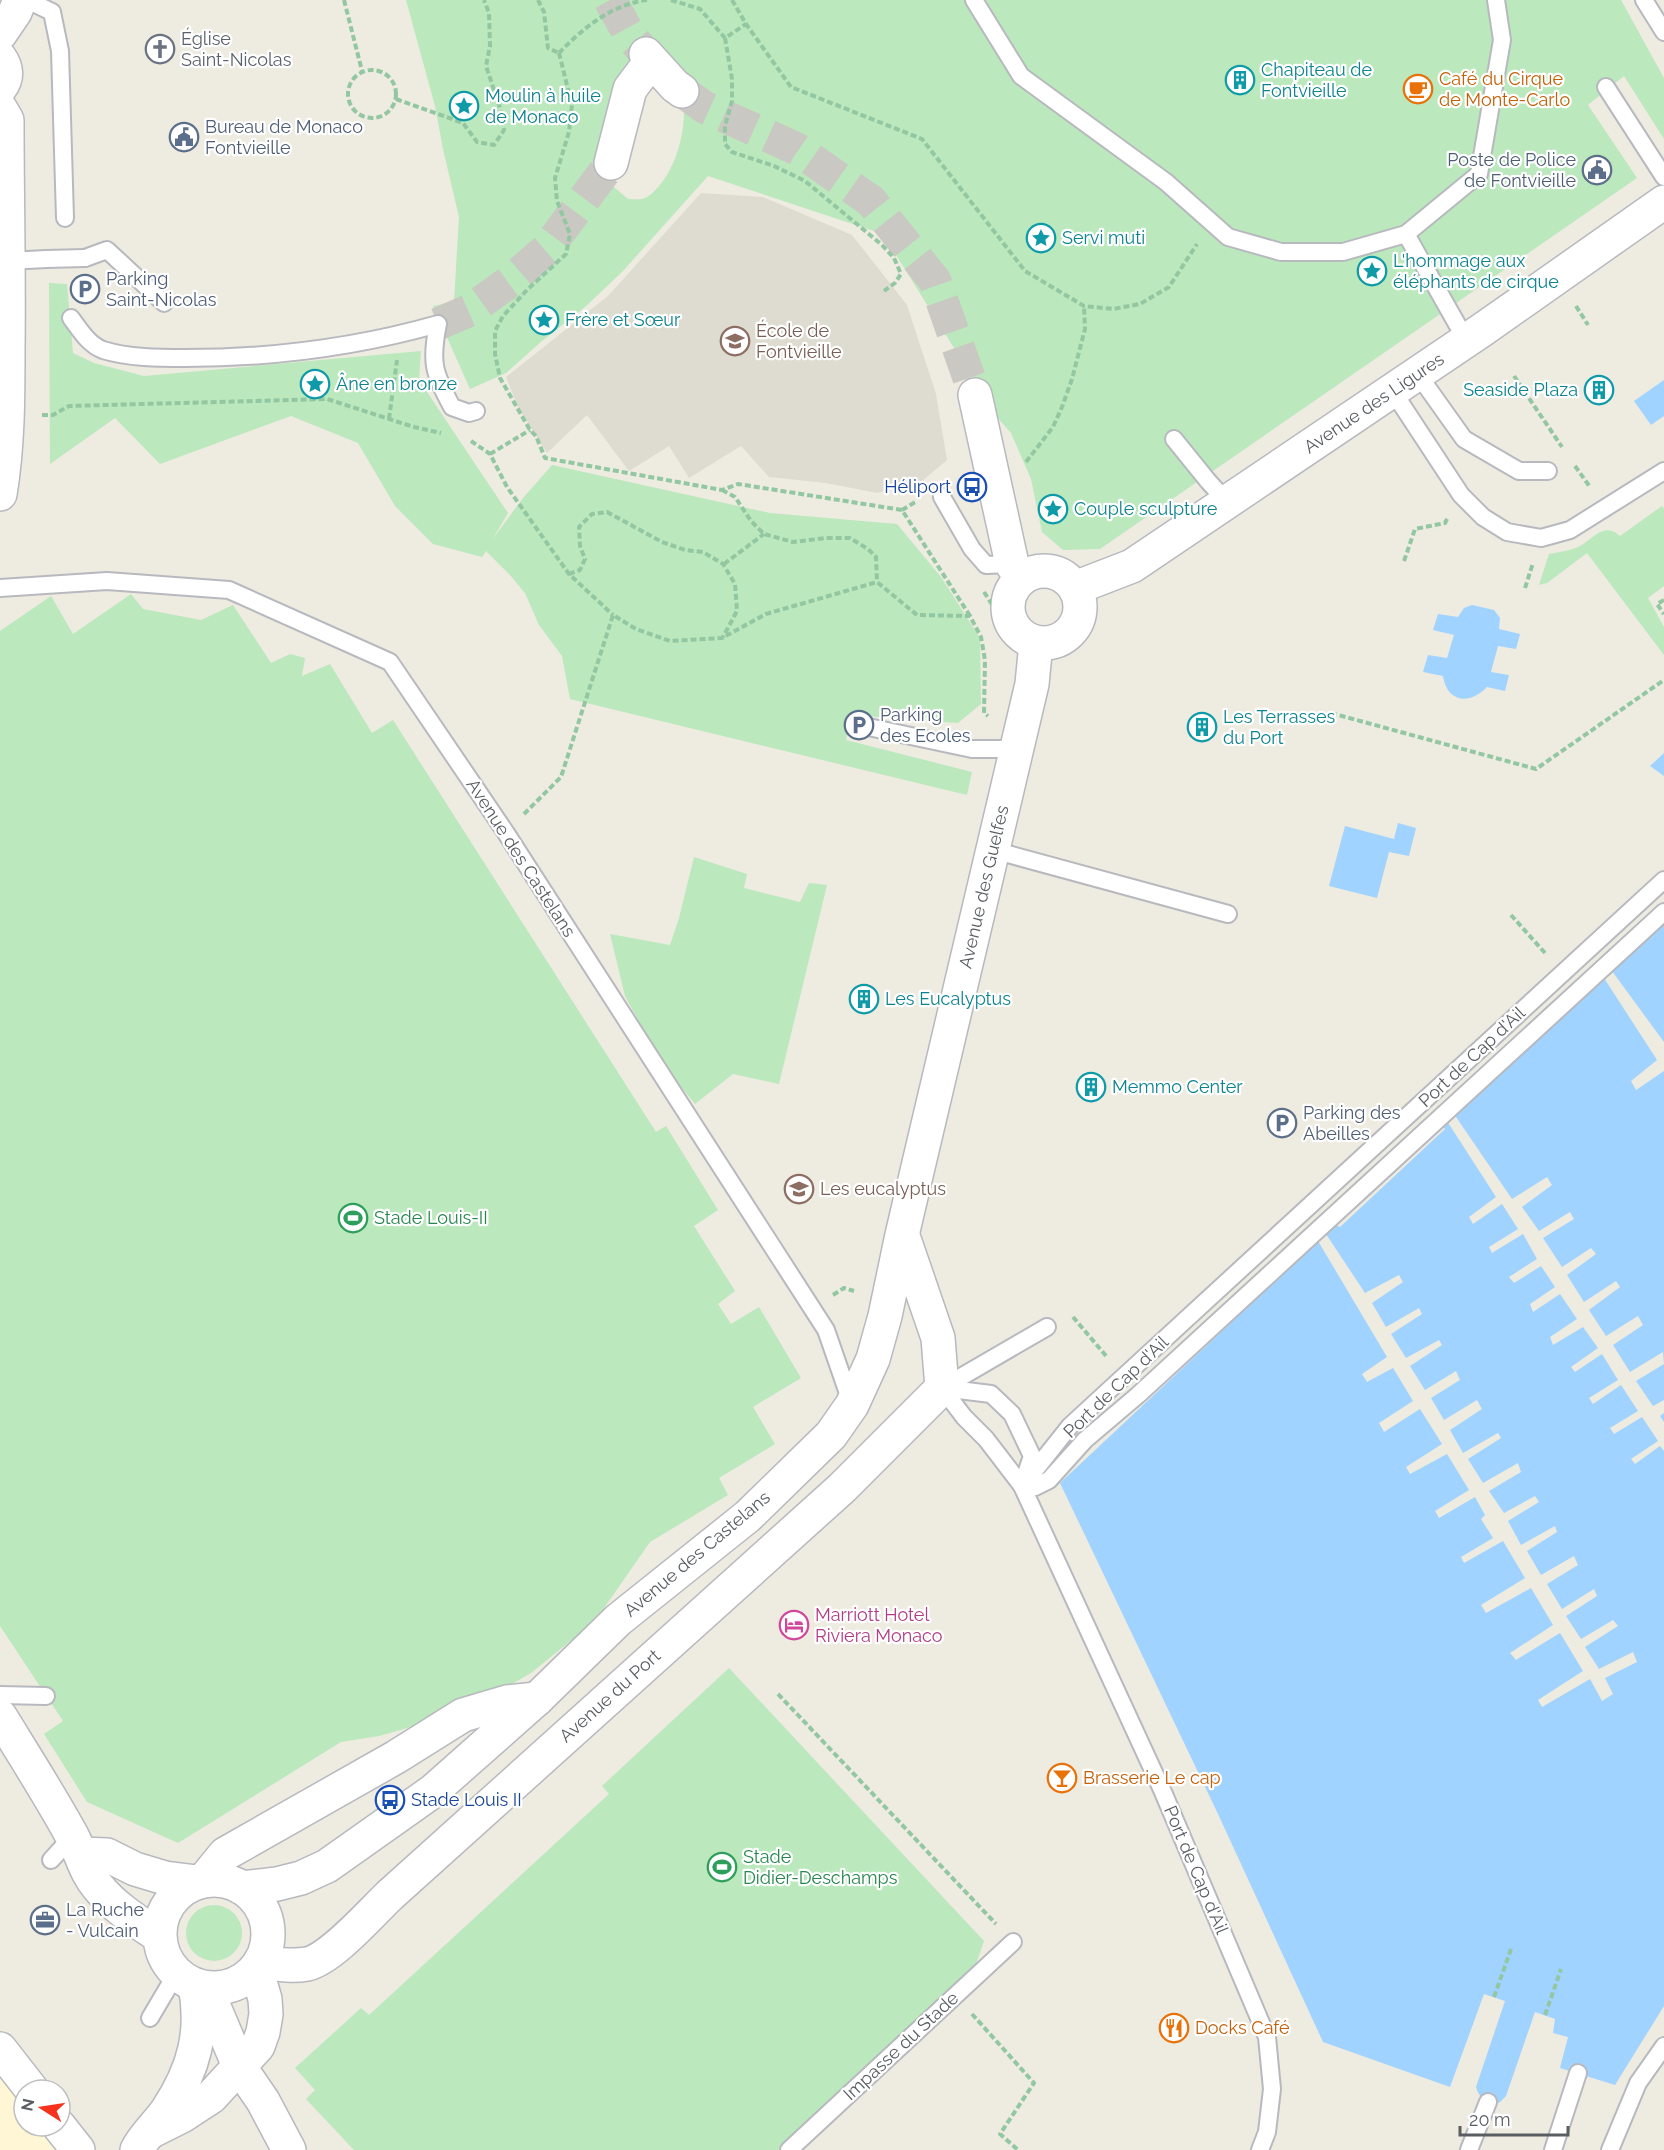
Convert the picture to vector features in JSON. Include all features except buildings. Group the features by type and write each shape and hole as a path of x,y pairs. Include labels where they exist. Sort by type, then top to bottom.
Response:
{"street":[{"path":"0,34 20,0"},
{"path":"611,164 630,89 649,57 682,91"},
{"path":"0,58 5,66 6,74 0,87"},
{"path":"0,108 8,120 9,261 8,394 4,471 0,494"},
{"name":"Avenue des Ligures","path":"1075,588 1132,566 1466,340 1664,202"},
{"path":"975,395 1016,571 1008,601 1011,623 1017,632 1036,643 1060,640 1076,623 1080,606 1075,588 1059,574 1048,571 1016,571"},
{"name":"Avenue des Guelfes","path":"902,1235 1032,684 1036,643"},
{"path":"902,1235 938,1338 942,1388"},
{"name":"Avenue des Castelans","path":"242,1888 277,1884 301,1878 327,1866 433,1791 537,1699 618,1620 748,1516 831,1435 852,1405 873,1359 885,1316 902,1235"},
{"name":"Avenue du Port","path":"258,1965 309,1964 329,1953 416,1871 842,1488 942,1388"},
{"path":"289,2150 263,2101 239,2066 192,1983 164,1957 159,1936 162,1918 169,1903 181,1890 200,1882 225,1854 396,1757 463,1715 507,1702 537,1699"},
{"path":"0,1716 68,1850 99,1889 132,1918 159,1936"},
{"path":"68,1850 107,1855 165,1878 200,1882 223,1881 242,1888 255,1899 264,1913 268,1930 267,1946 258,1965 246,1978 233,1985 220,1988 192,1983"},
{"path":"144,2140 211,2097 258,2046 263,2032 265,1999 258,1965"},
{"path":"144,2140 168,2108 191,2065 199,2030 199,2008 192,1983"},
{"path":"0,2049 23,2078"},
{"path":"68,2138 78,2150"}],"lane":[{"path":"27,0 52,12 60,51 65,218"},
{"path":"974,0 1021,76 1166,182 1228,237 1281,252 1343,252 1406,234 1479,174 1502,40 1496,0"},
{"path":"1644,0 1664,32"},
{"path":"1606,87 1664,177"},
{"path":"1406,234 1466,340"},
{"path":"9,261 85,258 107,250 164,303"},
{"path":"71,318 85,337 101,349 126,355 165,358 209,358 342,346 395,337 438,324 433,360 439,382 452,407 469,413 476,411"},
{"path":"1404,382 1464,439 1519,471 1548,471"},
{"path":"1404,382 1461,495 1483,517 1507,532 1541,538 1570,531 1664,471"},
{"path":"1174,439 1227,502"},
{"path":"942,497 972,549 986,565 1016,571"},
{"name":"Avenue des Castelans","path":"0,588 107,581 229,590 390,662 506,833 826,1330 852,1405"},
{"path":"859,725 972,749 1016,749"},
{"path":"993,850 1228,914"},
{"name":"Port de Cap d'Ail","path":"1260,2150 1267,2132 1272,2089 1267,2037 1162,1792 1022,1486 1070,1426 1664,880"},
{"path":"942,1388 964,1417 986,1439 1022,1486 1035,1487 1049,1480 1085,1440 1138,1395 1664,912"},
{"path":"942,1388 1047,1327"},
{"path":"942,1388 991,1394 1012,1414 1032,1456 1022,1486"},
{"path":"0,1695 46,1696"},
{"name":"Impasse du Stade","path":"789,2150 1013,1942"},
{"path":"150,2018 192,1983"},
{"path":"1610,2150 1638,2083 1664,2046"},
{"path":"1553,2150 1578,2073"},
{"path":"1469,2150 1488,2103"}],"path":[{"path":"344,0 362,71"},
{"path":"396,99 463,123 477,142 494,145 504,130 500,108 486,66 490,46 489,13 484,0"},
{"path":"538,0 543,12 548,48 559,53"},
{"path":"559,53 579,32 630,1 646,0"},
{"path":"671,0 700,9 725,38 732,79 732,101 725,126 725,144 732,152 774,166 805,181 882,245 894,258 901,274 896,283 884,291"},
{"path":"732,0 746,24 791,87 922,139 1025,271 1084,306 1113,309 1140,304 1169,287 1211,224"},
{"path":"725,38 746,24"},
{"path":"559,53 572,105 569,132 555,178 556,201 570,234 566,254 503,316 495,331 495,354 500,378 530,430 536,436 545,458 722,490 735,497 751,521 764,534 793,542 850,538 868,549 876,557 877,582 917,615 970,616"},
{"path":"377,69 390,77 395,84 396,99 393,107 380,117 372,118 357,113 348,99 348,91 354,76 362,71 377,69"},
{"path":"1574,303 1588,325"},
{"path":"1020,469 1053,427 1062,407 1085,329 1084,306"},
{"path":"390,419 398,359"},
{"path":"1514,376 1566,452"},
{"path":"41,415 53,415 69,406 327,399 445,434"},
{"path":"490,454 530,430"},
{"path":"466,438 490,454 507,487 569,574 613,615 636,629 670,641 722,638 766,614 877,582"},
{"path":"1572,462 1604,509"},
{"path":"722,490 738,483 902,510 970,616 981,638 985,660 984,713 993,720"},
{"path":"1404,561 1415,529 1445,523 1461,495"},
{"path":"569,574 580,570 585,559 580,546 579,527 592,514 607,512 662,542 685,550 703,552 723,564 735,584 737,611 722,638"},
{"path":"723,564 764,534"},
{"path":"1664,600 1657,604 1664,614"},
{"path":"506,833 561,777 613,615"},
{"path":"1331,713 1536,769 1664,680"},
{"path":"1511,915 1548,956"},
{"path":"811,1307 844,1288 865,1293"},
{"path":"1066,1309 1110,1360"},
{"path":"778,1694 1013,1942"},
{"path":"1494,1997 1511,1948"},
{"path":"1545,2016 1561,1969"},
{"path":"955,1996 1035,2083 1000,2133 1018,2150"}],"shaded area":[{"name":"École de Fontvieille","path":"701,193 763,197 852,235 907,305 936,394 947,460 922,481 877,493 826,483 769,477 741,446 689,478 669,446 629,471 587,415 547,453 518,407 506,377 608,296"},
{"path":"0,2050 17,2078 12,2078 12,2138 59,2138 67,2150 0,2150"}],"green space":[{"path":"406,0 1621,0 1664,78 1664,139 1624,76 1588,105 1637,178 1100,549 1063,550 1042,532 1031,479 1011,433 997,417 883,234 708,176 623,271 585,307 506,373 470,389 433,306 454,302 459,217 435,106","holes":["678,71 682,84 683,128 670,169 654,192 640,199 628,199 614,187 605,152 612,94"]},
{"path":"49,283 67,284 73,353 94,363 144,376 421,351 419,380 508,513 492,540 523,498 552,465 770,513 897,524 941,577 980,638 981,704 958,723 852,715 846,740 972,772 967,795 570,699 562,656 539,625 525,593 510,575 486,551 482,557 433,544 395,506 358,443 291,416 160,464 115,418 50,464"},
{"path":"1662,506 1664,509 1664,586 1648,598 1664,627 1664,655 1587,553 1547,583 1539,585 1549,554 1578,547 1603,531 1609,530 1620,536"},
{"name":"Stade Louis-II","path":"131,594 143,609 201,620 233,605 271,663 290,654 305,658 302,676 330,664 372,733 393,720 656,1132 666,1126 718,1210 694,1226 735,1291 718,1304 731,1324 759,1307 801,1378 753,1407 775,1444 719,1478 728,1495 650,1542 595,1621 531,1673 498,1692 432,1721 379,1736 341,1742 178,1843 87,1802 44,1734 63,1721 0,1626 0,631 51,596 73,634"},
{"path":"694,857 747,874 744,888 800,902 809,883 827,885 779,1084 733,1074 695,1104 661,1062 625,996 610,934 670,945"},
{"name":"Stade Didier-Deschamps","path":"729,1668 984,1941 975,1967 778,2150 354,2150 306,2099 315,2090 295,2068 361,2008 369,2015 609,1794 602,1786"},
{"path":"214,1905 225,1907 234,1913 240,1922 242,1933 240,1944 234,1953 225,1959 214,1961 203,1959 194,1953 188,1944 186,1933 188,1922 194,1913 203,1907"}],"water":[{"path":"1664,380 1664,416 1651,425 1634,401"},
{"path":"1472,605 1494,610 1500,618 1499,629 1520,634 1516,649 1498,646 1491,672 1509,675 1505,691 1487,687 1474,697 1467,699 1454,696 1449,692 1443,676 1423,672 1428,655 1447,658 1454,635 1433,630 1438,614 1458,617 1464,608"},
{"path":"1664,753 1664,776 1650,766"},
{"path":"1398,823 1416,828 1409,856 1389,852 1377,898 1329,886 1345,826 1394,839"},
{"path":"1664,923 1664,2006 1615,2085 1560,2068 1568,2037 1553,2033 1555,2019 1535,2012 1506,2096 1499,2103 1495,2103 1481,2097 1476,2087 1505,2001 1484,1994 1450,2087 1323,2042 1218,1814 1060,1483 1318,1241 1336,1225 1340,1227 1445,1129 1443,1126"}],"pier":[{"path":"1612,971 1664,1042 1664,1071 1636,1090 1631,1081 1657,1060 1604,978"},
{"path":"1454,1114 1512,1199 1547,1177 1552,1185 1522,1207 1539,1231 1570,1212 1574,1219 1543,1238 1562,1267 1591,1248 1596,1254 1567,1275 1584,1302 1616,1281 1620,1287 1589,1310 1606,1336 1638,1316 1643,1325 1613,1345 1630,1372 1663,1352 1664,1364 1636,1381 1653,1406 1664,1400 1664,1413 1660,1416 1664,1422 1664,1451 1660,1446 1635,1464 1631,1459 1658,1441 1642,1417 1614,1434 1610,1428 1638,1411 1621,1385 1593,1404 1589,1398 1618,1380 1602,1354 1575,1372 1571,1367 1598,1348 1583,1327 1553,1345 1550,1337 1577,1319 1560,1294 1533,1312 1530,1304 1555,1287 1541,1266 1514,1283 1509,1277 1537,1259 1523,1234 1492,1253 1489,1247 1518,1229 1502,1204 1473,1224 1469,1217 1496,1197 1447,1121"},
{"path":"1326,1234 1365,1293 1399,1275 1403,1282 1372,1303 1386,1327 1419,1308 1422,1314 1391,1334 1406,1358 1439,1340 1442,1345 1410,1366 1425,1390 1456,1371 1460,1380 1431,1398 1444,1420 1477,1400 1482,1409 1450,1430 1463,1453 1498,1433 1501,1438 1468,1459 1483,1483 1518,1463 1521,1472 1489,1491 1504,1513 1535,1496 1539,1502 1508,1521 1521,1545 1555,1526 1557,1532 1527,1551 1541,1575 1574,1556 1578,1565 1547,1584 1562,1609 1594,1589 1597,1596 1566,1616 1581,1639 1613,1620 1618,1626 1585,1647 1599,1669 1633,1652 1637,1662 1605,1678 1613,1694 1602,1701 1590,1679 1542,1707 1538,1700 1583,1671 1560,1633 1516,1660 1510,1653 1553,1625 1531,1588 1486,1613 1481,1605 1525,1578 1503,1541 1464,1563 1461,1557 1493,1538 1481,1519 1485,1515 1475,1497 1439,1518 1435,1511 1469,1490 1447,1454 1410,1474 1406,1467 1442,1444 1420,1409 1384,1432 1379,1423 1413,1401 1393,1368 1367,1382 1362,1374 1387,1357 1318,1241"}],"tunnel":[{"path":"610,0 630,36 646,54"},
{"path":"682,91 704,107 797,149 871,201 935,281 975,395"},
{"path":"438,324 470,310 509,282 546,250 611,163"}],"place":[{"name":"Église Saint-Nicolas","path":"160,49"},
{"name":"Chapiteau de Fontvieille","path":"1240,80"},
{"name":"Café du Cirque de Monte-Carlo","path":"1418,89"},
{"name":"Moulin à huile de Monaco","path":"464,106"},
{"name":"Bureau de Monaco Fontvieille","path":"184,137"},
{"name":"Poste de Police de Fontvieille","path":"1597,170"},
{"name":"Servi muti","path":"1041,238"},
{"name":"L'hommage aux éléphants de cirque","path":"1372,271"},
{"name":"Parking Saint-Nicolas","path":"85,289"},
{"name":"Frère et Sœur","path":"544,320"},
{"name":"École de Fontvieille","path":"735,341"},
{"name":"Âne en bronze","path":"315,384"},
{"name":"Seaside Plaza","path":"1599,390"},
{"name":"Héliport","path":"972,487"},
{"name":"Couple sculpture","path":"1053,509"},
{"name":"Parking des Ecoles","path":"859,725"},
{"name":"Les Terrasses du Port","path":"1202,727"},
{"name":"Les Eucalyptus","path":"864,999"},
{"name":"Memmo Center","path":"1091,1087"},
{"name":"Parking des Abeilles","path":"1282,1123"},
{"name":"Les eucalyptus","path":"799,1189"},
{"name":"Stade Louis-II","path":"353,1218"},
{"name":"Marriott Hotel Riviera Monaco","path":"794,1625"},
{"name":"Brasserie Le cap","path":"1062,1778"},
{"name":"Stade Louis II","path":"390,1800"},
{"name":"Stade Didier-Deschamps","path":"722,1867"},
{"name":"La Ruche - Vulcain","path":"45,1920"},
{"name":"Docks Café","path":"1174,2028"}]}
